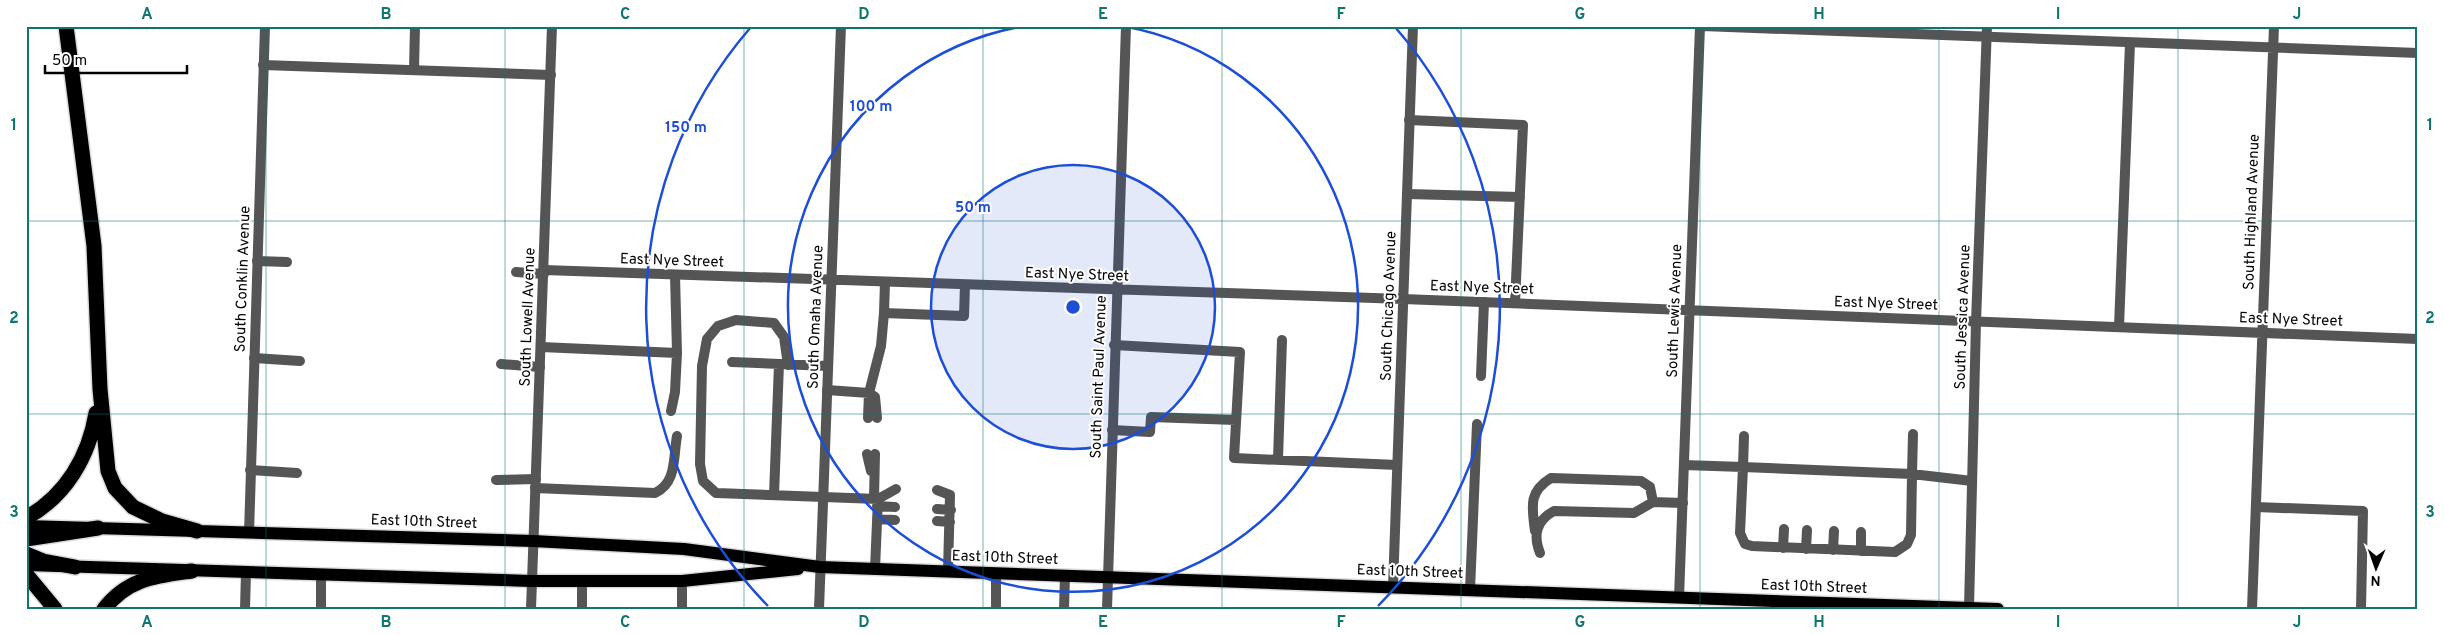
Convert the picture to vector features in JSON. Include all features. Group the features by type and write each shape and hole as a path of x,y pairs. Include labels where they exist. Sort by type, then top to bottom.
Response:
{"highway":[{"path":"66,26 94,246 100,390 104,449 108,471 115,488 134,507 146,514 197,531"},
{"path":"26,518 50,501 75,472 92,436 100,390"},
{"path":"26,539 98,528"},
{"path":"26,554 43,561 75,567"},
{"path":"104,609 125,588 140,581 192,571"},
{"path":"26,574 55,609"}],"main road":[{"name":"East 10th Street","path":"26,526 533,541 684,549 820,567 1998,609"},
{"name":"East 10th Street","path":"26,565 532,581 682,580 820,567"}],"street":[{"name":"South Conklin Avenue","path":"248,533 265,26"},
{"path":"414,70 415,26"},
{"name":"South Lowell Avenue","path":"531,609 552,26"},
{"name":"South Omaha Avenue","path":"819,609 841,26"},
{"name":"South Saint Paul Avenue","path":"1106,609 1126,26"},
{"name":"South Chicago Avenue","path":"1393,587 1412,26"},
{"path":"1701,26 1987,32 2130,43 2418,53"},
{"name":"South Lewis Avenue","path":"1680,598 1689,310 1701,26"},
{"name":"South Highland Avenue","path":"2252,609 2274,26"},
{"name":"South Jessica Avenue","path":"1969,608 1976,322 1987,32"},
{"path":"2119,327 2130,43"},
{"path":"264,65 550,75"},
{"path":"1409,120 1523,125 1515,303"},
{"path":"1407,194 1520,197"},
{"path":"257,261 287,262"},
{"name":"East Nye Street","path":"516,272 675,275 1403,299 2418,339"},
{"path":"675,275 675,411"},
{"path":"869,392 881,346 885,282"},
{"path":"884,313 964,316 965,285"},
{"path":"1481,376 1484,302"},
{"path":"774,495 784,365 784,337 774,323 736,320 718,326 707,339 702,366 700,464 703,481 716,493 774,495 823,496 876,502 895,507"},
{"path":"1278,459 1282,340"},
{"path":"1114,345 1240,352 1234,458 1397,465"},
{"path":"541,347 676,353"},
{"path":"254,358 300,361"},
{"path":"732,362 828,366"},
{"path":"501,364 540,368"},
{"path":"827,390 869,392 875,397 872,418"},
{"path":"1112,430 1150,432 1151,417 1236,420"},
{"path":"1470,590 1477,424"},
{"path":"1744,436 1740,533 1745,544 1783,548 1895,552 1907,544 1911,535 1913,434"},
{"path":"496,480 655,493 665,488 672,476 673,436"},
{"path":"871,454 877,519 875,569"},
{"path":"1684,465 1743,467 1809,473 1912,474 1972,481"},
{"path":"250,470 297,473"},
{"path":"1540,553 1536,541 1533,496 1540,485 1551,478 1641,481 1650,487 1653,502"},
{"path":"876,502 896,489"},
{"path":"937,490 950,495 948,571"},
{"path":"1535,531 1546,516 1554,511 1634,513 1653,502 1682,503"},
{"path":"2256,507 2363,512 2361,609"},
{"path":"937,509 951,510"},
{"path":"877,519 895,520"},
{"path":"937,522 950,522"},
{"path":"1783,548 1784,529"},
{"path":"1806,549 1807,530"},
{"path":"1833,550 1834,531"},
{"path":"1861,550 1862,532"},
{"path":"245,609 246,572"},
{"path":"996,572 996,609"},
{"path":"320,609 321,575"},
{"path":"1064,609 1065,575"},
{"path":"682,580 682,609"},
{"path":"582,581 582,609"}]}
